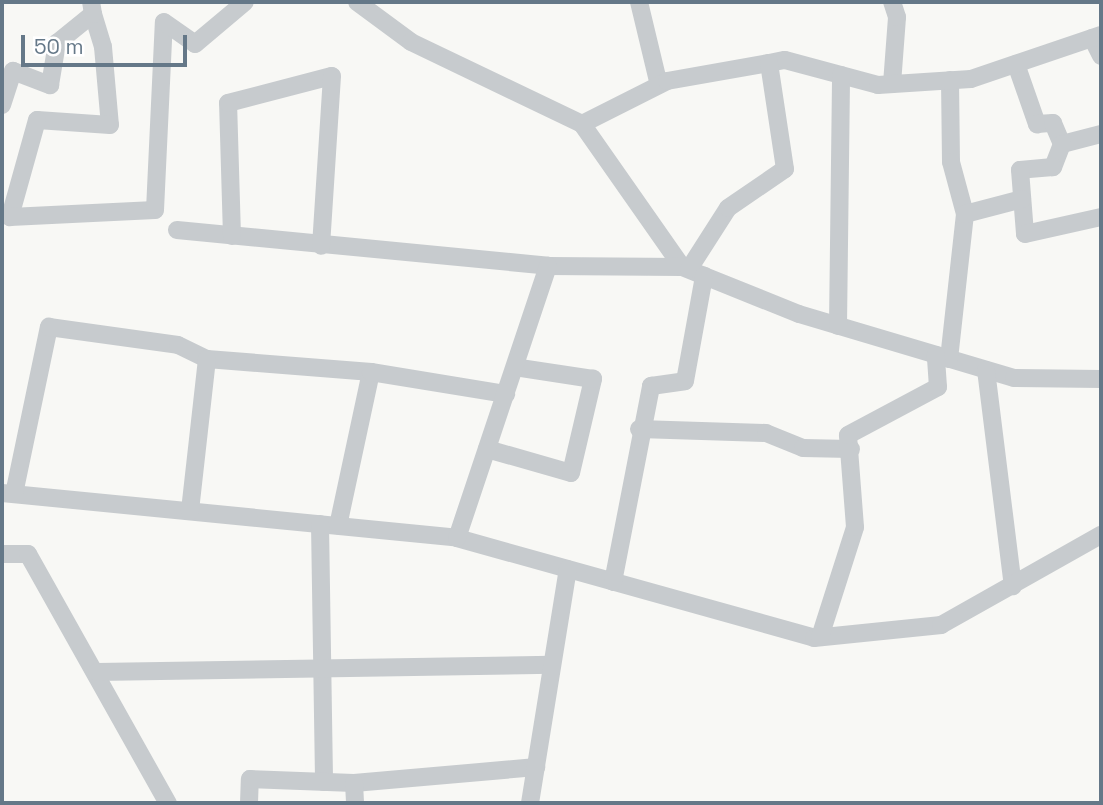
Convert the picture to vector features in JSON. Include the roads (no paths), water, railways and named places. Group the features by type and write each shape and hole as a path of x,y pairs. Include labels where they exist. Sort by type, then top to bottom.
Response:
{"street":[{"path":"2,105 13,71 50,85 57,43 92,8 103,47 110,125 37,120 10,217 155,210 164,22 195,44 245,2"},
{"path":"357,2 411,42 582,124 692,271"},
{"path":"639,2 659,85"},
{"path":"892,2 897,17 892,84"},
{"path":"582,124 659,85 769,63 785,61 892,84 950,80 1016,64 1097,36 1101,56"},
{"path":"613,582 639,429 651,386 685,381 692,271 728,208 785,169 769,63"},
{"path":"1016,64 1037,124 1053,123 1062,144 1053,167 1020,170 1025,234 1101,217"},
{"path":"838,326 841,75"},
{"path":"232,236 228,103 332,76 321,246"},
{"path":"820,637 855,527 848,435 938,387 965,214 951,162 950,80"},
{"path":"1062,144 1101,134"},
{"path":"965,214 1022,200"},
{"path":"177,230 548,266 692,271 838,326 1014,378 1101,379"},
{"path":"457,538 548,266"},
{"path":"506,394 371,372 207,359 178,345 49,327 8,493 457,538 820,637 942,625 1101,535"},
{"path":"190,511 207,359"},
{"path":"487,449 571,473 593,379 515,367"},
{"path":"986,370 1013,586"},
{"path":"324,782 322,668 329,525 371,372"},
{"path":"639,429 738,431 803,448 850,449"},
{"path":"2,554 28,554 97,672 168,803"},
{"path":"530,803 568,569"},
{"path":"97,672 552,665"},
{"path":"249,803 250,779 354,783 536,767"},
{"path":"354,783 355,803"}]}
